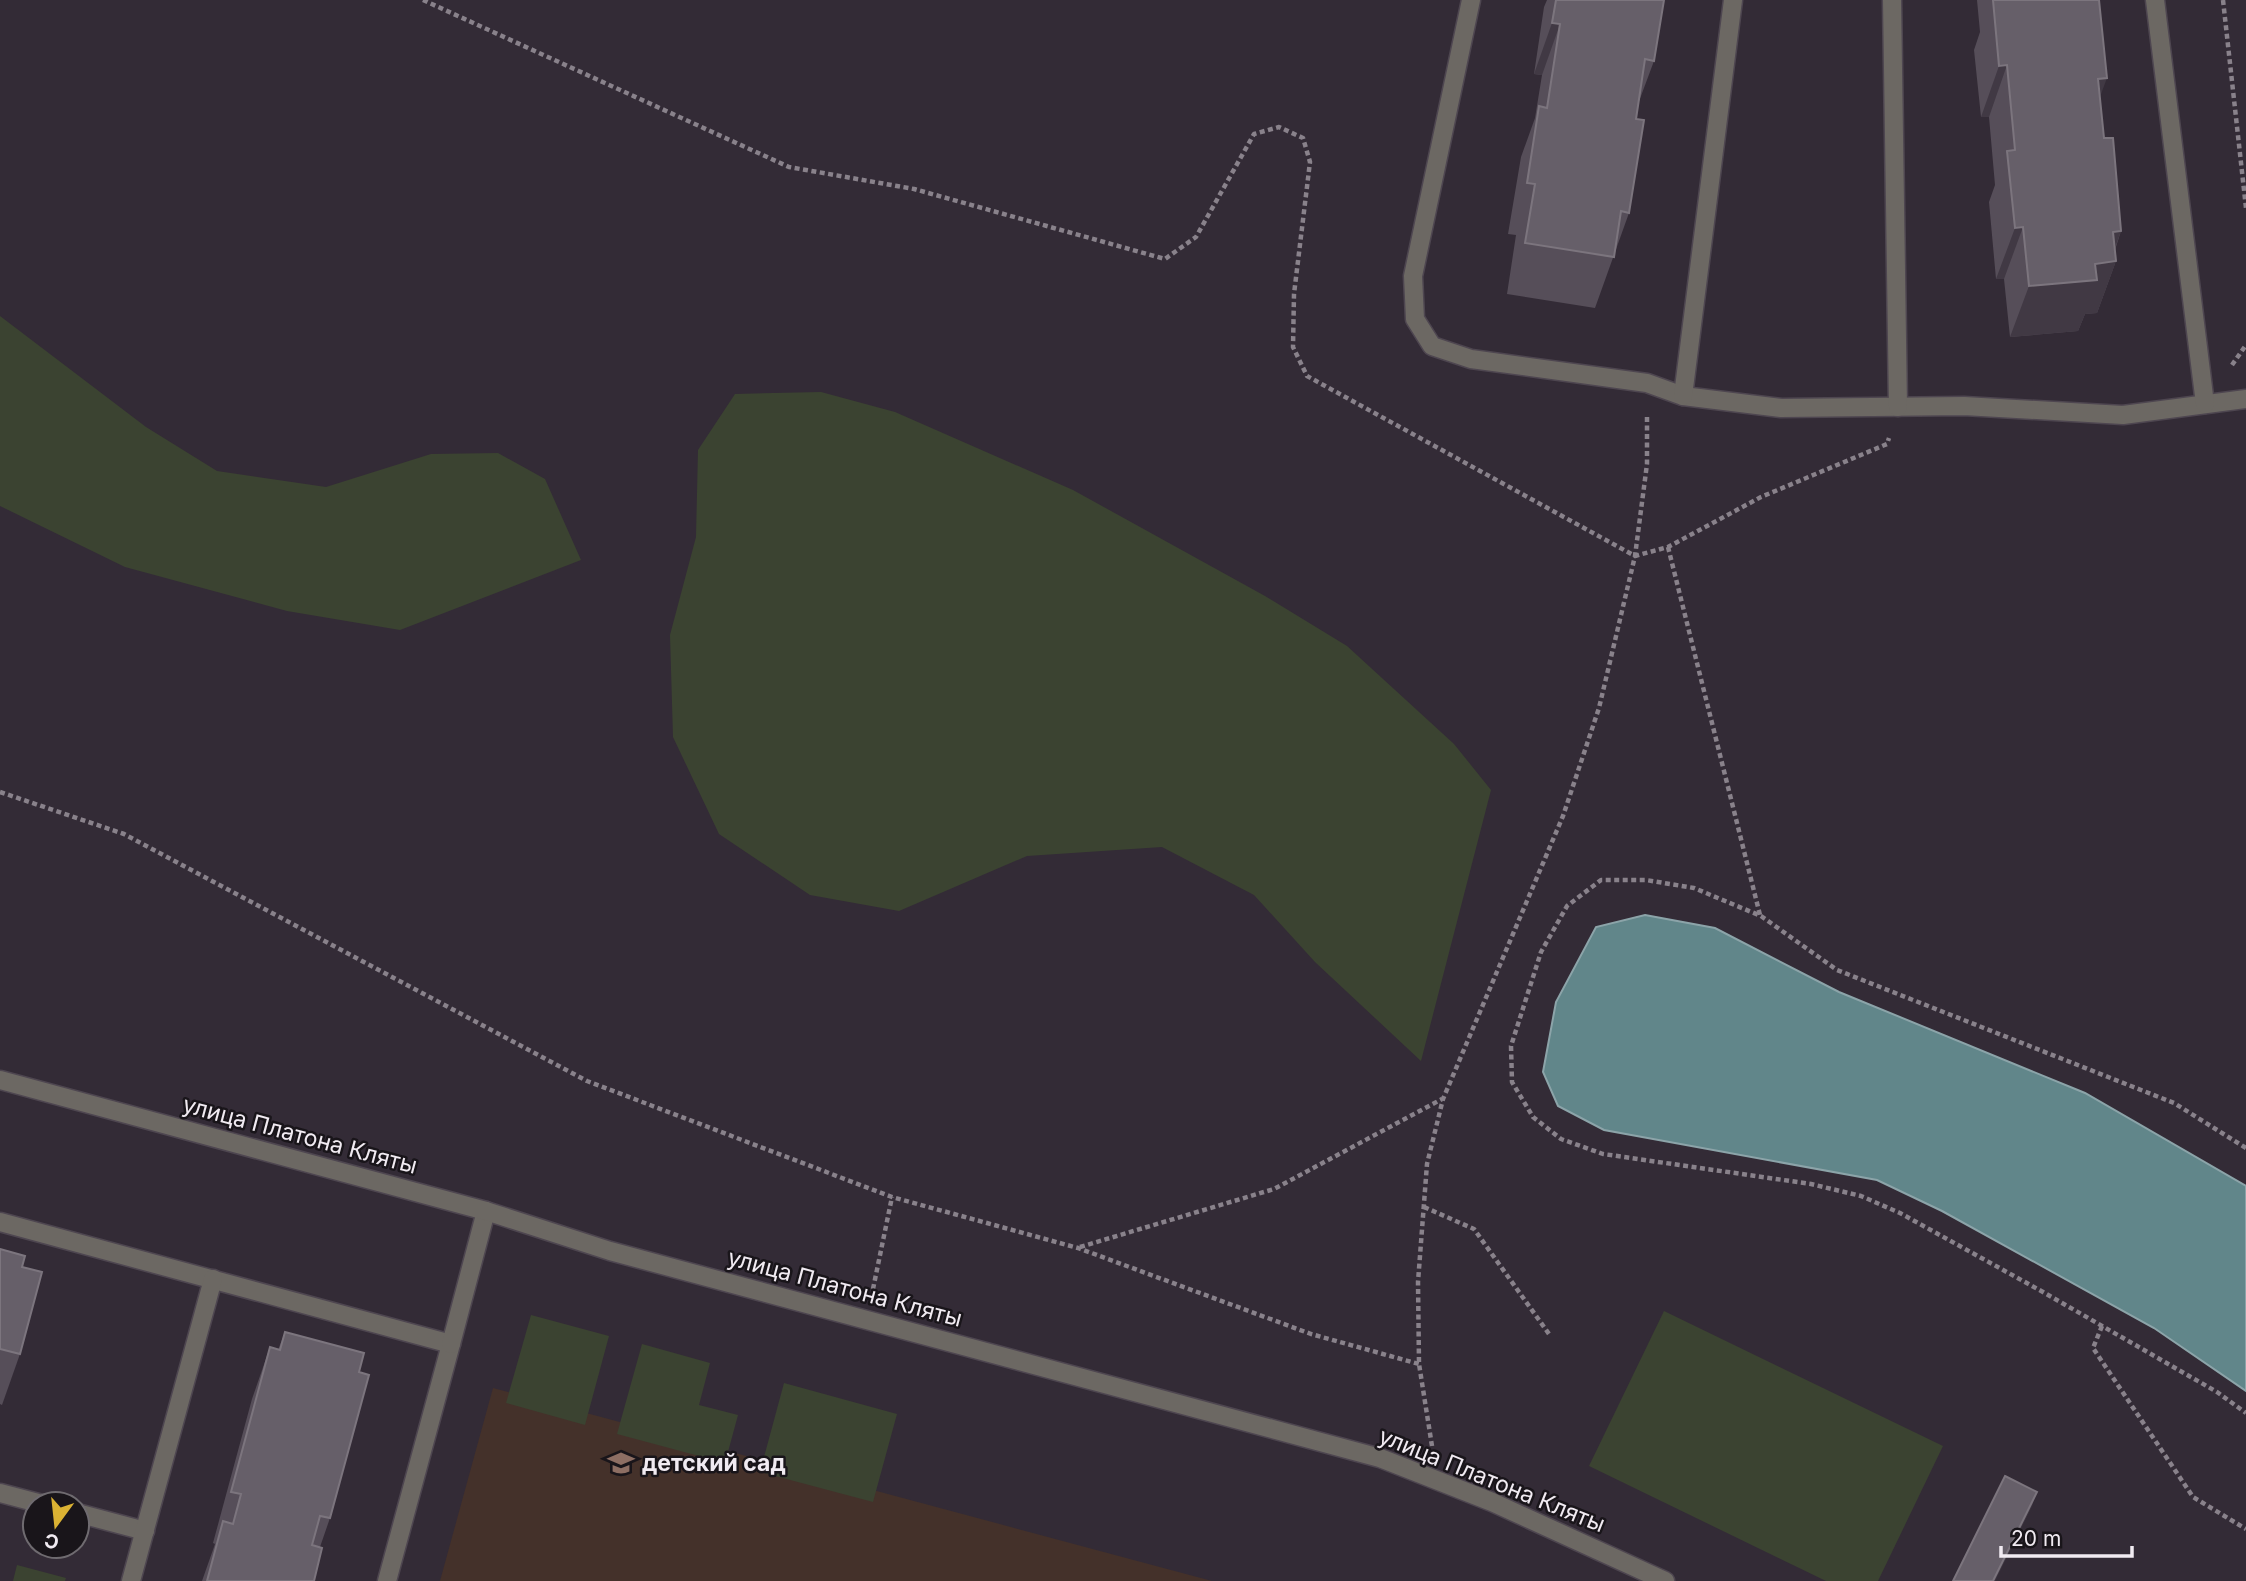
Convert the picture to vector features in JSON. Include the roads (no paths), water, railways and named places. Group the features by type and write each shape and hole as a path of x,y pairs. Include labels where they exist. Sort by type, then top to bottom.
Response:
{"street":[{"path":"1471,0 1413,276 1415,319 1432,346 1471,359 1647,383 1683,396 1782,408 1964,406 2123,415 2246,399"},
{"path":"1683,396 1733,0"},
{"path":"1892,0 1898,407"},
{"path":"2155,0 2205,404"},
{"name":"улица Платона Кляты","path":"0,1080 486,1211 610,1251 1380,1458 1665,1581"},
{"path":"387,1581 486,1211"},
{"path":"0,1222 451,1344"},
{"path":"131,1581 213,1279"},
{"path":"0,1493 21,1498"},
{"path":"91,1517 145,1531"}],"place":[{"name":"детский сад","path":"621,1463"}]}
